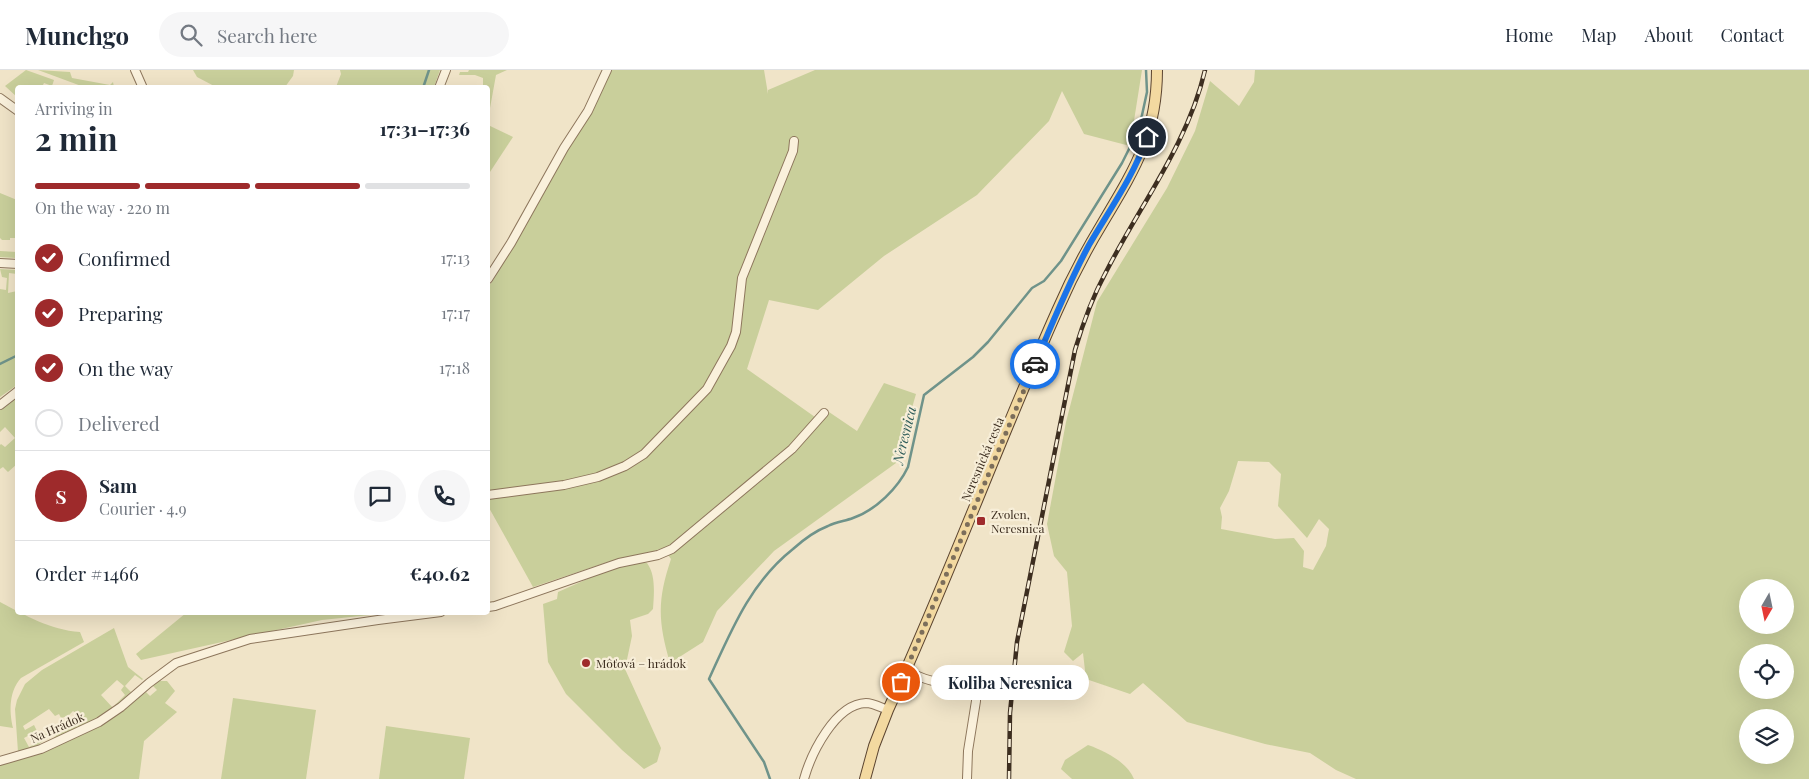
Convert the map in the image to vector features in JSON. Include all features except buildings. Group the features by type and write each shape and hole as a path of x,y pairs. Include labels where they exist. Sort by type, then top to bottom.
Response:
{"main road":[{"name":"Neresnická cesta","path":"865,779 874,746 888,710 1058,308 1086,252 1139,160 1154,112 1157,70"}],"street":[{"path":"135,70 142,85"},
{"path":"440,85 446,70"},
{"path":"490,276 511,243 564,148 588,111 607,70"},
{"path":"0,98 15,109"},
{"path":"490,495 564,485 598,477 625,466 644,454 707,389 731,346 736,332 742,278 793,151 794,141"},
{"path":"0,263 15,264"},
{"path":"0,405 15,393"},
{"path":"490,607 619,563 658,555 672,549 792,448 824,413"},
{"name":"Na Hrádok","path":"0,761 41,749 98,722 176,663 250,639 417,615"},
{"path":"906,671 934,681 961,681 974,688 976,701 968,751 967,779"},
{"path":"804,779 821,739 829,728 846,712 855,706 868,702 888,710"}],"green space":[{"path":"26,70 54,80 52,85 44,83 43,85 15,85 15,95 5,86"},
{"path":"38,70 70,72 72,78 110,85 79,85"},
{"path":"193,70 294,70 293,76 286,85 212,85 197,77"},
{"path":"340,70 440,70 435,85 337,85 341,74"},
{"path":"469,70 507,70 496,75 490,108 490,85 483,85 483,78 475,75 459,75 460,72 468,72"},
{"path":"612,70 764,70 768,94 768,90 815,70 1142,70 1130,146 1084,134 1062,91 1049,121 977,195 884,256 818,310 769,300 747,369 822,422 829,412 857,431 884,383 916,394 896,463 774,551 717,611 703,642 670,663 661,623 661,599 671,559 663,548 633,558 611,561 533,587 490,510 490,284"},
{"path":"1255,70 1809,70 1809,779 1356,779 1336,770 1310,753 1265,744 1187,722 1143,683 1130,694 1086,679 1083,653 1073,661 1064,652 1072,626 1067,572 1054,556 1047,524 1066,422 1097,302 1167,188 1195,131 1210,81 1239,106 1254,82","holes":["1238,461 1269,462 1281,474 1278,506 1307,538 1319,519 1329,529 1326,546 1313,570 1303,567 1304,551 1294,538 1275,539 1221,529 1222,517 1220,508 1229,491"]},
{"path":"490,126 513,137 490,172"},
{"path":"0,193 15,199 15,238 2,240 0,238"},
{"path":"0,251 15,252 15,258 0,257"},
{"path":"0,269 15,270 15,274 9,273 8,293 15,291 15,386 0,397 0,289 6,290 7,278 2,277"},
{"path":"15,398 15,438 5,427 0,432 0,410"},
{"path":"15,438 15,466 8,472 3,467 0,469 0,445 5,447"},
{"path":"641,562 647,563 652,573 654,585 653,609 648,614 630,620 632,636 625,669 661,748 657,762 644,769 622,750 566,694 548,662 543,604 557,599 558,592 612,568"},
{"path":"0,602 15,610 15,615 24,615 48,625 80,632 84,642 21,678 12,695 11,715 13,728 0,726"},
{"path":"184,615 370,615 322,620 141,660 136,654"},
{"path":"114,628 128,667 143,679 135,675 125,686 131,692 116,706 125,695 121,690 124,686 117,680 101,695 113,708 104,716 49,742 77,714 73,711 68,716 61,718 59,714 55,716 49,709 23,726 25,730 34,725 37,731 24,738 29,747 35,744 33,741 65,723 38,745 18,752 15,709 25,684 42,670"},
{"path":"159,681 167,681 175,691 165,703 177,712 144,741 139,779 0,779 0,764 40,751 146,692 150,696 157,690 153,686"},
{"path":"233,698 316,710 306,779 221,779"},
{"path":"386,726 470,738 464,779 379,779"},
{"path":"1088,745 1101,750 1121,762 1134,779 1072,779 1061,769 1065,760"}],"waterway":[{"path":"424,85 429,70"},
{"name":"Neresnica","path":"770,779 764,762 709,679 743,609 753,592 778,562 809,536 834,523 853,518 870,510 892,490 904,475 908,467 924,395 973,357 988,342 1032,288 1044,281 1061,261 1122,163 1139,129 1147,92 1146,70"},
{"path":"0,364 15,356"}],"railway":[{"path":"1009,779 1010,713 1017,642 1075,350 1101,281 1175,149 1197,97 1205,70"}],"way so far":[{"path":"901,682 1035,364"}],"place":[{"name":"Zvolen, Neresnica","path":"981,521"},
{"name":"Môťová – hrádok","path":"586,663"},
{"name":"Koliba Neresnica","path":"901,682"}],"route":[{"path":"1035,364 1065,293 1102,223 1126,185 1139,160 1147,137"}]}
